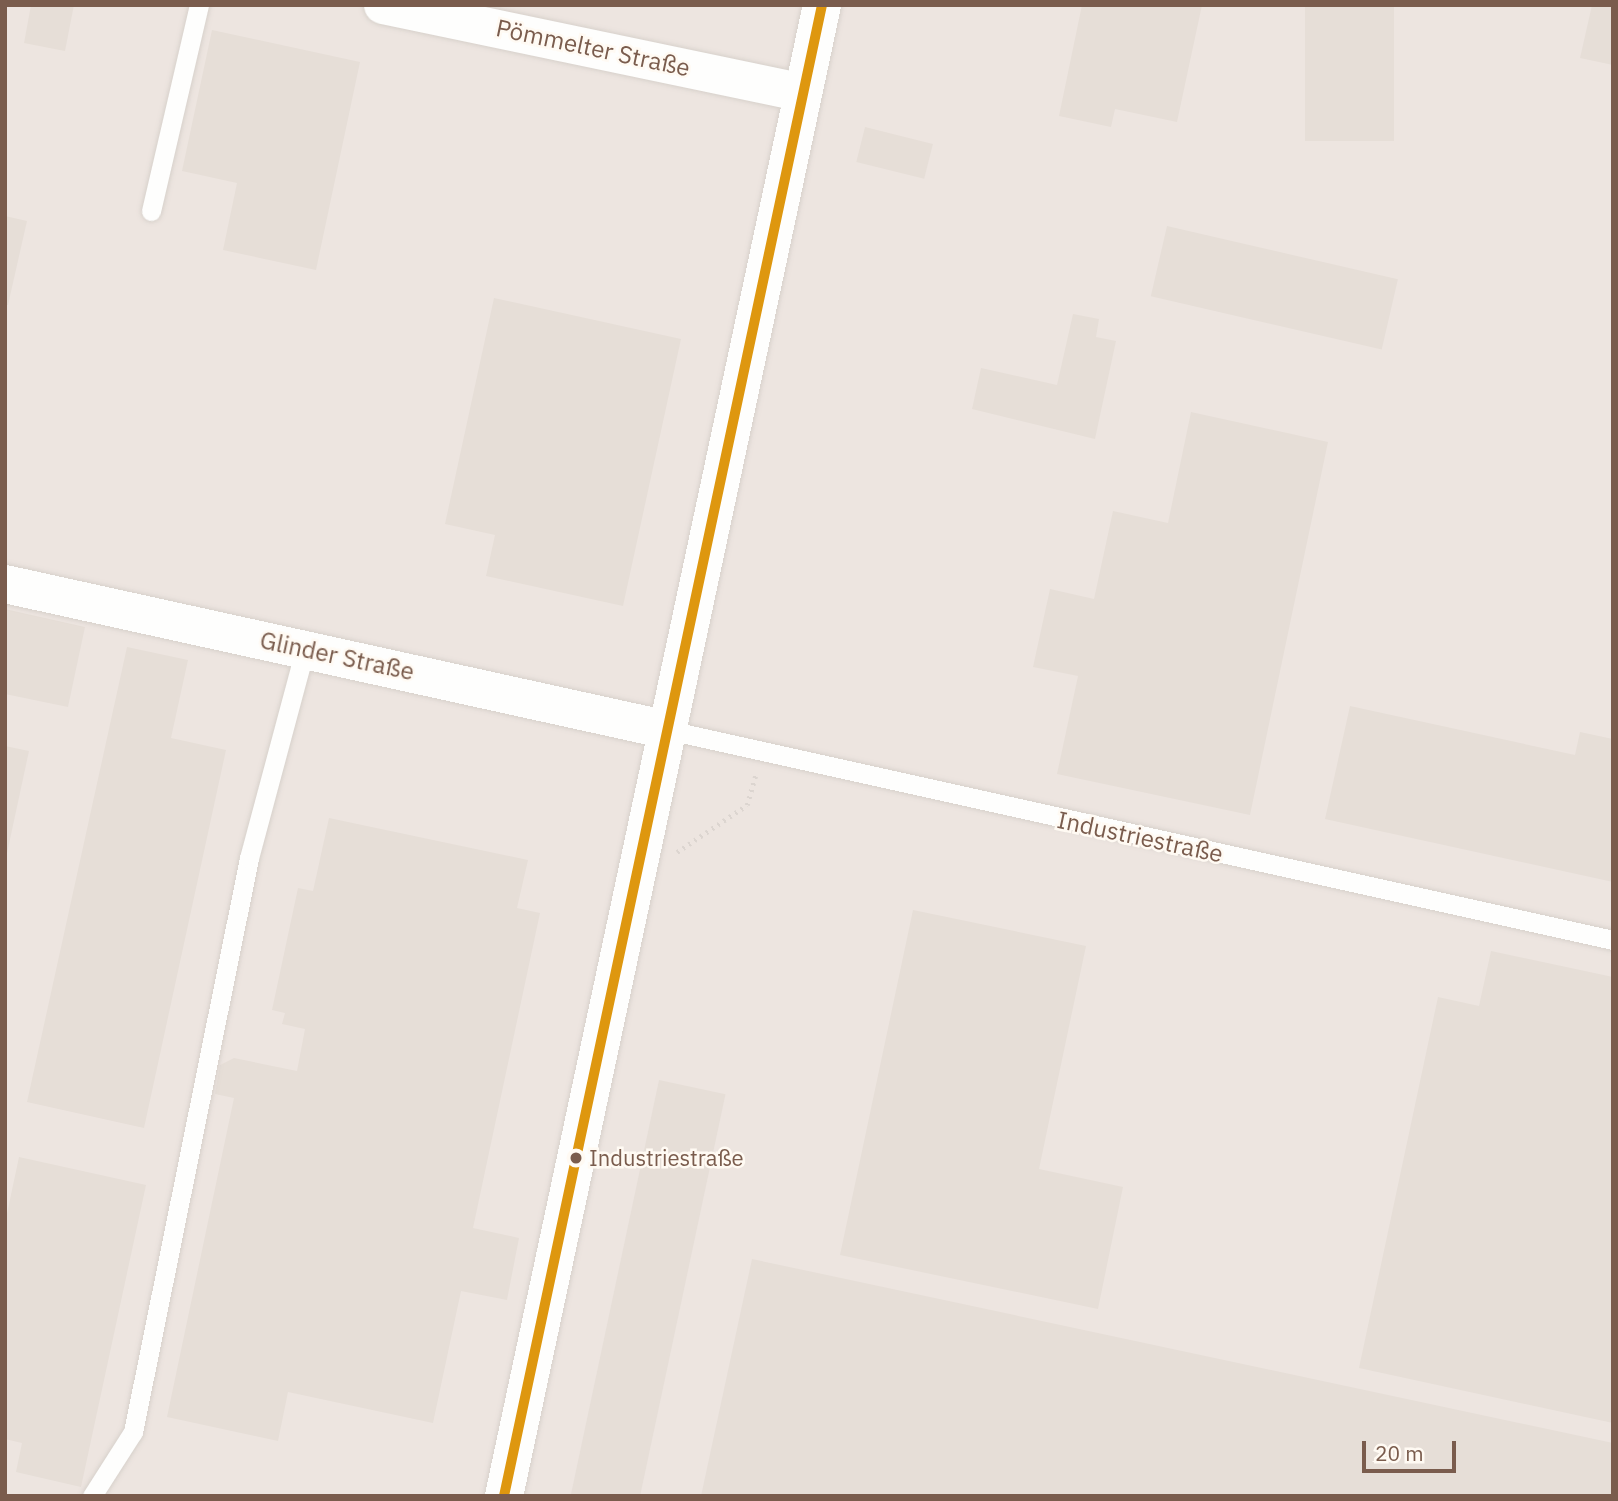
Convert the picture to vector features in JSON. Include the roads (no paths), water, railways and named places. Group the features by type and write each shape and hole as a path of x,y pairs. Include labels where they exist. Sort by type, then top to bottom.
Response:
{"street":[{"name":"Pömmelter Straße","path":"383,5 803,93"},
{"path":"504,1496 822,5"},
{"name":"Glinder Straße","path":"5,584 668,730"}],"lane":[{"path":"151,211 199,5"},
{"path":"93,1496 133,1432 248,858 305,649"},
{"name":"Industriestraße","path":"668,730 761,753 1613,940"}],"place":[{"name":"Industriestraße","path":"576,1158"}]}
